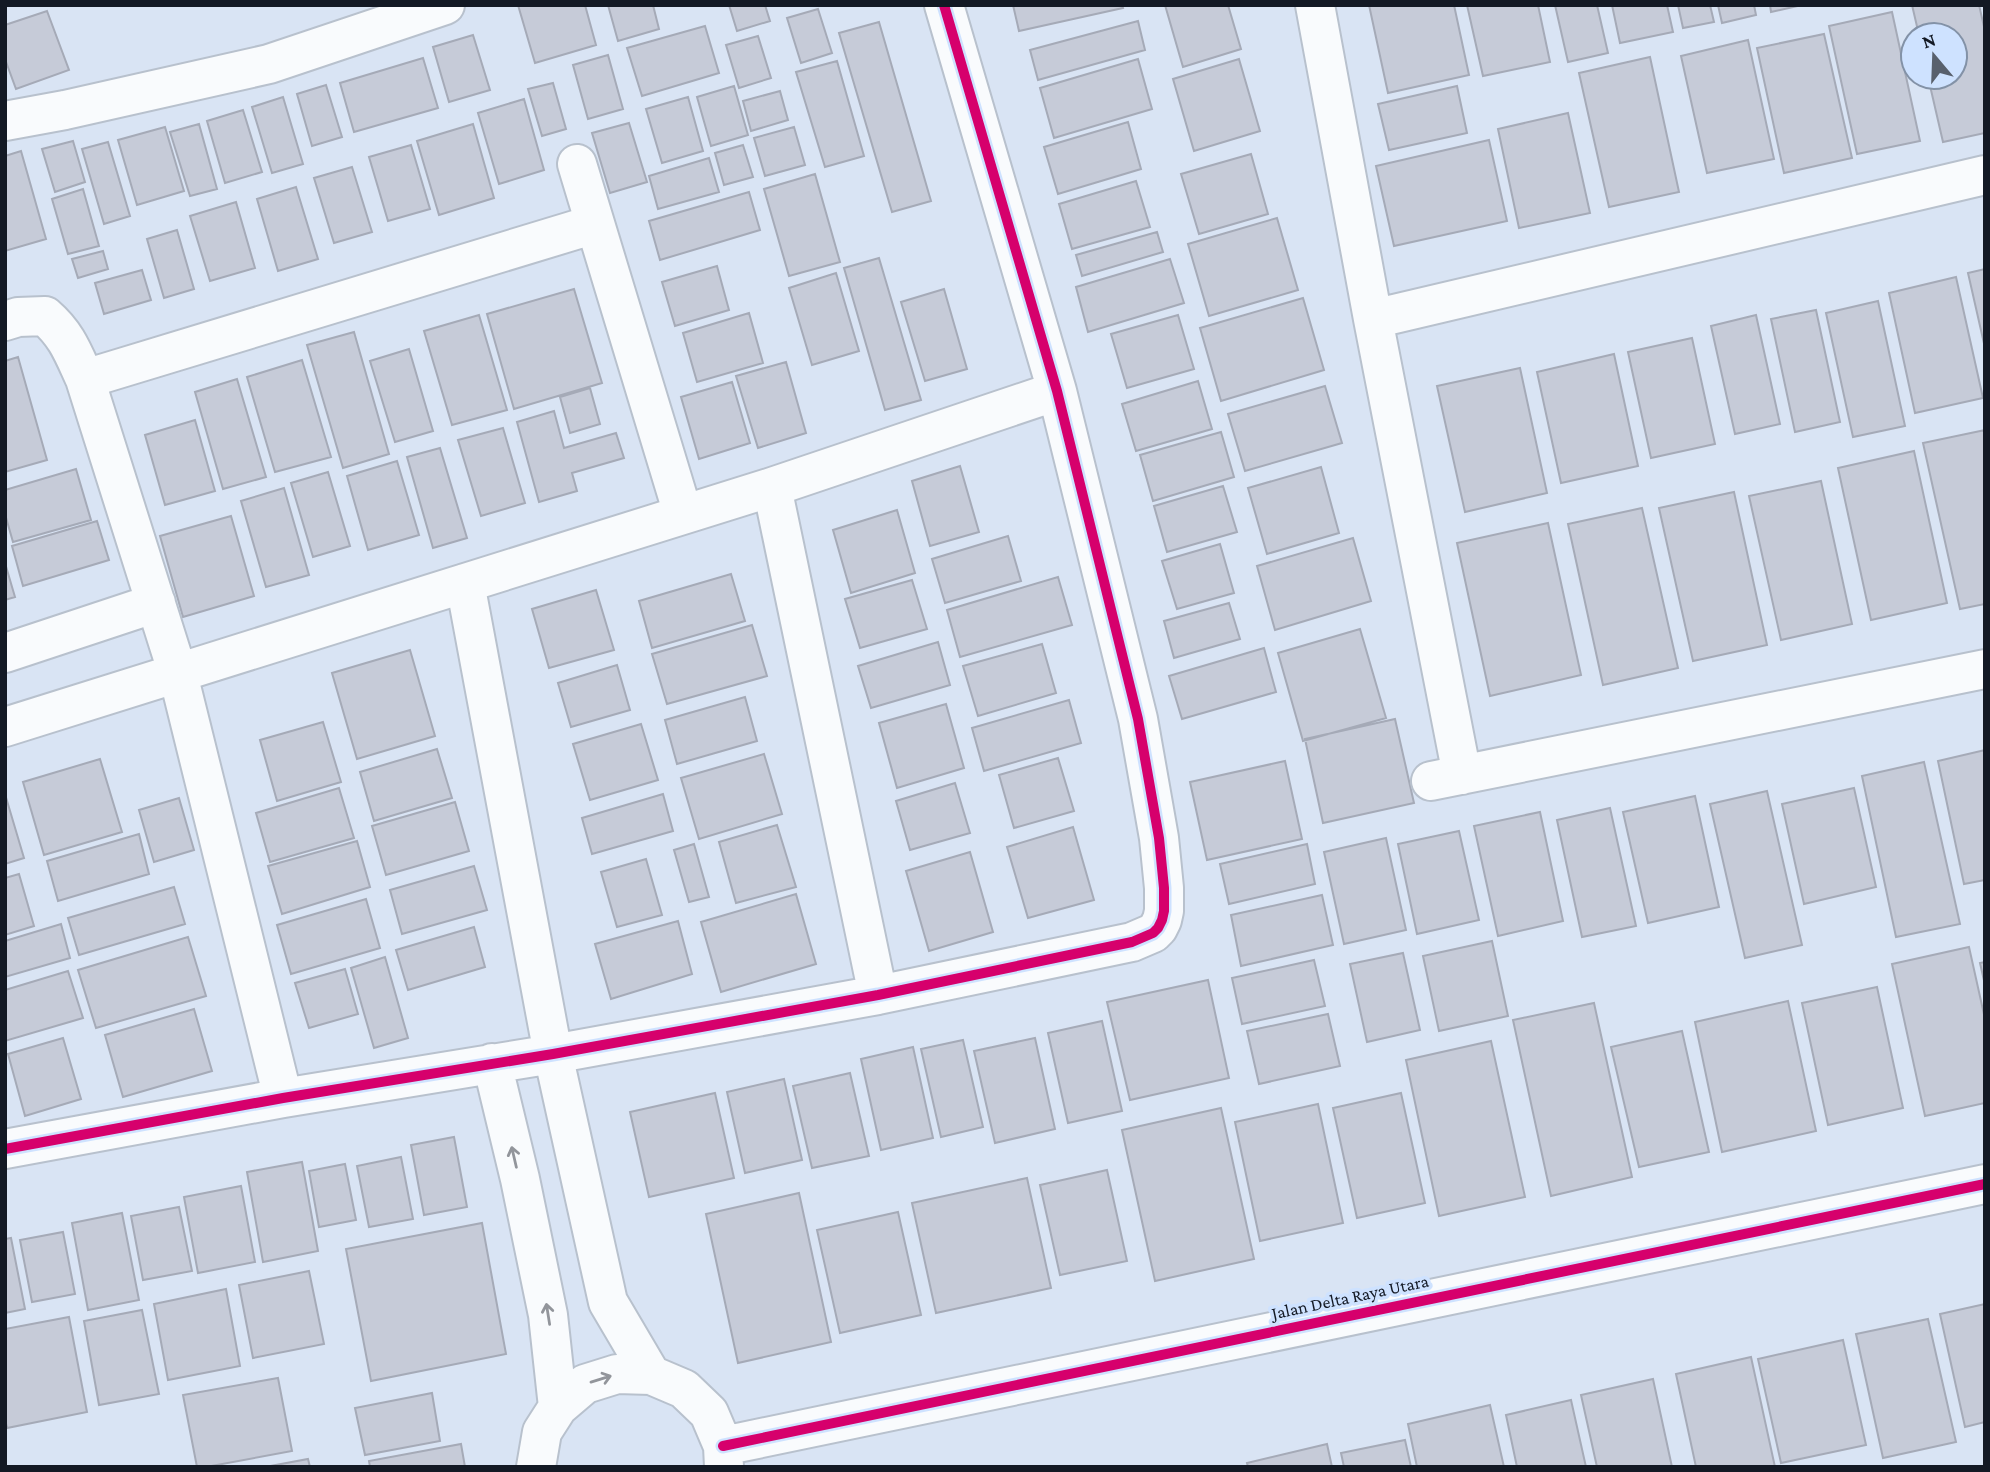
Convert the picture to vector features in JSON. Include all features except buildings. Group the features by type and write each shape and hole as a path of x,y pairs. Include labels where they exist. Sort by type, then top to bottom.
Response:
{"street":[{"path":"5,121 269,64 444,5"},
{"path":"5,1149 878,995 1132,943 1153,933 1162,920 1164,888 1159,838 1138,719 1057,391 944,5"},
{"path":"1315,5 1373,319 1446,778 1985,669"},
{"path":"577,164 683,514"},
{"path":"1373,319 1985,175"},
{"path":"85,379 595,225"},
{"path":"5,321 18,317 45,316 58,327 67,340 85,379 178,674 284,1098"},
{"path":"5,727 772,487 1057,391"},
{"path":"772,487 878,995"},
{"path":"465,583 553,1054 608,1302 651,1375"},
{"path":"5,653 156,603"},
{"path":"492,1063 520,1179 548,1315 558,1407"},
{"name":"Jalan Delta Raya Utara","path":"723,1456 1985,1184"},
{"path":"536,1467 542,1432 558,1407 585,1384 617,1374 651,1375 684,1389 709,1413 723,1456"}],"cycle path":[{"path":"5,1149 878,995 1132,942 1158,928 1164,911 1164,888 1159,838 1138,719 1057,391 944,5"},
{"path":"723,1446 1985,1184"}]}
